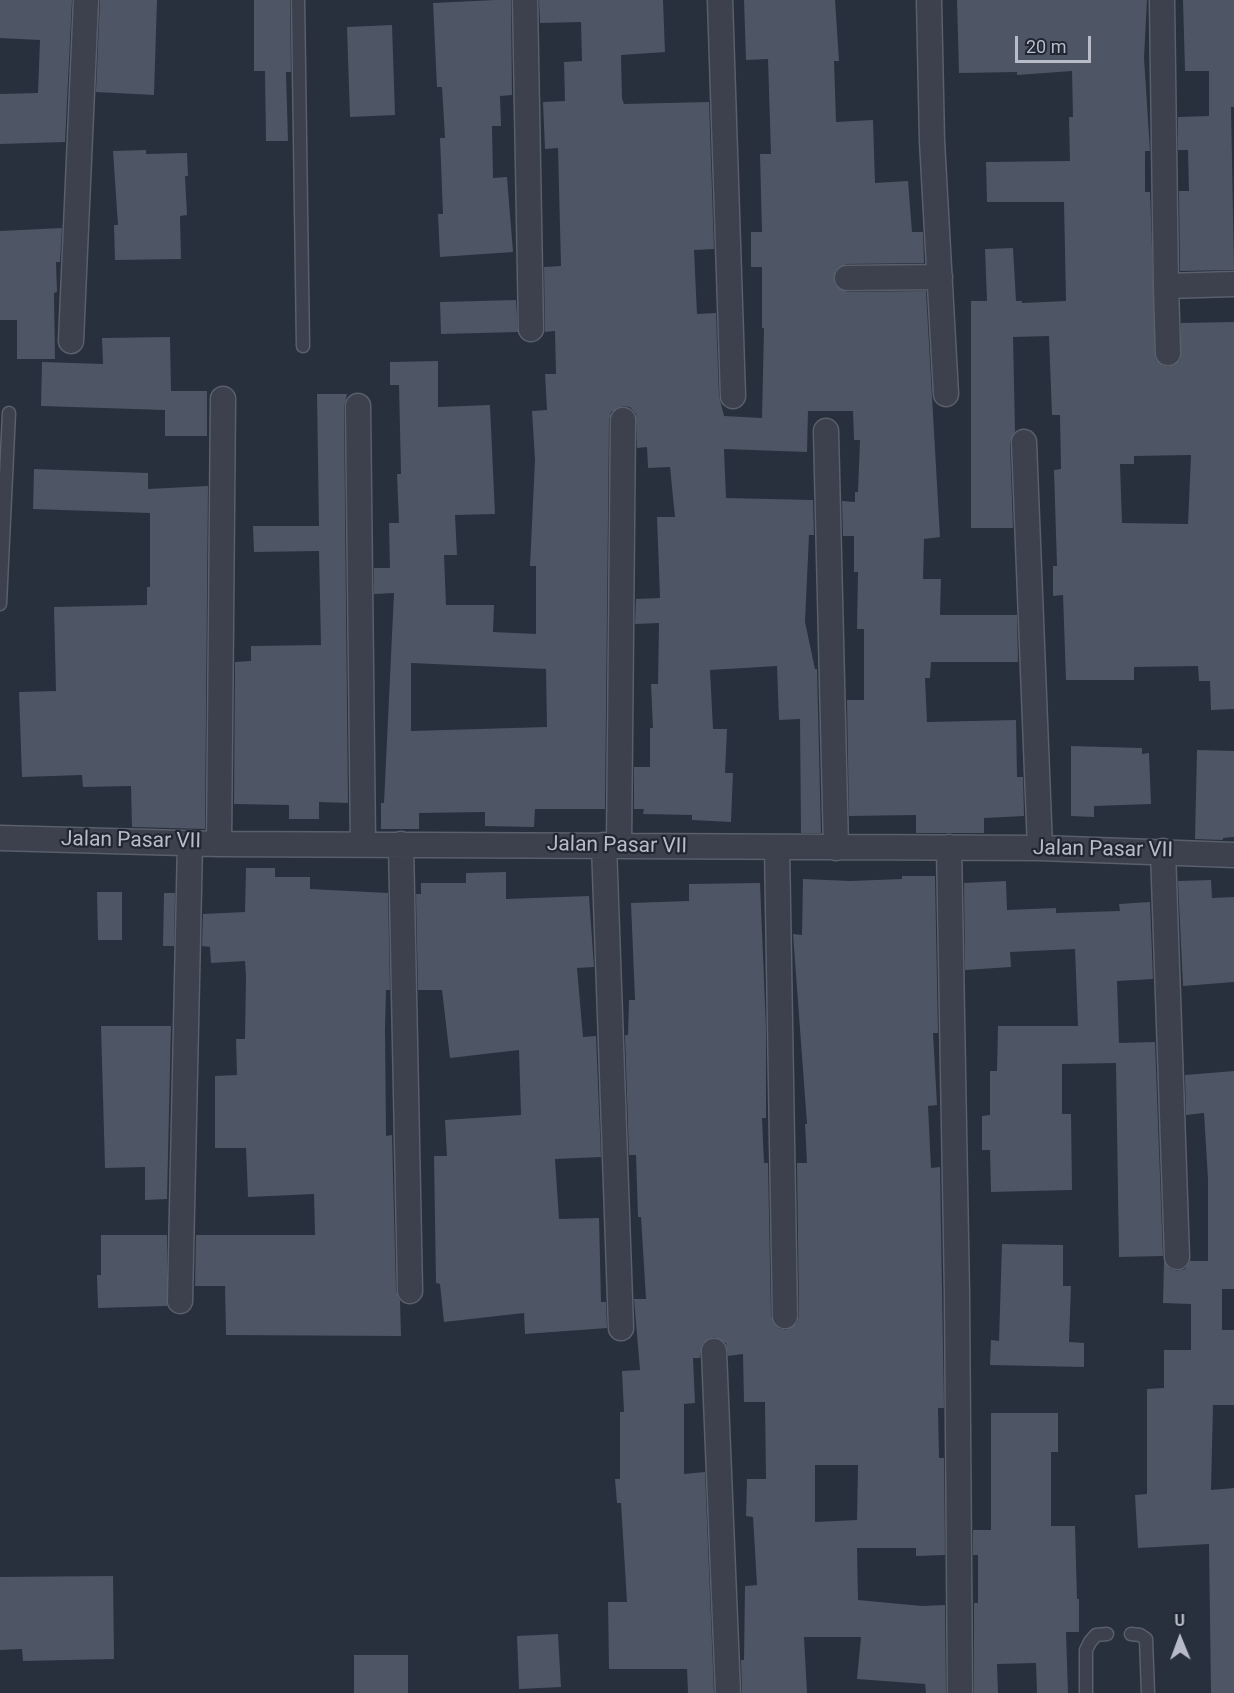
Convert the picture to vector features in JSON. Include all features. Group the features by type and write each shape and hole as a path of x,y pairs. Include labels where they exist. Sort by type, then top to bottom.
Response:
{"street":[{"path":"71,341 86,0"},
{"path":"525,0 531,328"},
{"path":"720,0 733,396"},
{"path":"929,0 932,141 946,394"},
{"path":"1162,0 1168,352"},
{"path":"847,278 940,278"},
{"path":"1166,286 1234,284"},
{"path":"219,844 223,399"},
{"path":"358,406 363,844"},
{"path":"621,1328 611,845 622,420"},
{"path":"826,431 836,848"},
{"path":"1024,442 1040,848"},
{"name":"Jalan Pasar VII","path":"0,838 219,844 1040,848 1234,855"},
{"path":"180,1301 190,843"},
{"path":"401,844 410,1291"},
{"path":"777,847 785,1316"},
{"path":"949,847 957,1283 960,1693"},
{"path":"1163,851 1177,1257"},
{"path":"714,1351 728,1693"}],"lane":[{"path":"298,0 303,346"},
{"path":"0,604 9,413"},
{"path":"1086,1693 1086,1650 1096,1635 1107,1634"},
{"path":"1131,1634 1140,1635 1146,1639 1148,1693"}],"building":[{"path":"0,0 72,0 65,142 0,144 0,94 38,93 40,40 0,38"},
{"path":"100,0 157,0 154,95 96,92"},
{"path":"254,0 290,0 291,72 286,72 288,141 266,141 265,71 254,71"},
{"path":"511,0 512,95 500,96 501,126 492,126 493,178 507,177 513,252 440,257 438,214 443,214 440,138 445,138 442,87 437,87 433,3"},
{"path":"539,0 663,0 665,52 621,55 622,98 624,104 709,102 714,249 694,250 697,314 716,313 719,396 724,416 762,418 764,328 762,328 762,267 751,267 751,232 762,232 760,154 771,154 768,59 746,60 744,0 835,0 839,61 834,61 836,122 873,120 875,183 908,181 912,232 923,232 924,263 846,264 835,271 835,285 847,292 926,291 940,537 924,539 923,579 941,579 940,615 1017,615 1018,662 931,662 930,678 925,678 927,722 1016,720 1017,777 1023,777 1024,816 984,818 984,833 916,833 916,815 849,816 847,700 864,700 864,629 857,629 858,572 854,572 854,536 843,536 842,501 855,502 855,492 858,492 860,440 854,440 853,411 808,411 807,452 724,449 726,498 813,500 814,535 809,535 805,622 815,669 817,669 821,833 801,833 800,719 779,720 777,666 710,670 713,729 727,729 725,773 733,773 731,822 692,820 692,815 643,814 644,809 634,809 634,767 650,767 650,728 653,728 651,684 658,684 659,623 635,624 636,599 660,598 657,517 675,517 670,467 648,468 647,447 637,448 636,414 630,407 623,406 611,412 609,420 605,809 535,809 534,827 485,826 485,812 419,813 419,829 381,829 394,593 374,594 374,568 390,568 389,523 399,523 397,474 401,474 399,385 390,385 390,362 438,361 438,407 490,405 495,514 455,515 457,555 444,555 446,605 494,605 493,632 536,634 536,566 530,566 535,460 532,411 547,410 545,374 556,374 555,331 545,332 544,267 561,266 558,148 545,149 543,102 565,101 564,62 582,61 581,22 540,23","holes":["411,663 546,669 547,727 411,731"]},
{"path":"957,0 1147,0 1144,58 1150,151 1145,151 1145,192 1150,192 1156,360 1168,367 1180,360 1181,323 1234,322 1234,709 1211,710 1210,681 1199,681 1198,666 1134,667 1134,680 1066,680 1063,595 1053,596 1053,566 1057,566 1054,470 1061,469 1060,415 1052,415 1049,336 1013,337 1015,431 1010,443 1013,528 971,528 971,301 987,301 985,249 1013,248 1016,301 1022,301 1022,303 1066,301 1064,202 987,202 986,162 1070,161 1069,117 1073,117 1072,71 1017,75 1017,72 959,73","holes":["1191,455 1188,524 1122,523 1120,464 1134,464 1134,456"]},
{"path":"1183,0 1234,0 1234,107 1231,107 1234,270 1180,271 1179,191 1189,191 1188,150 1178,150 1178,117 1209,116 1209,71 1185,71"},
{"path":"392,25 395,115 350,117 347,27"},
{"path":"146,150 146,154 187,153 188,176 185,176 187,215 180,216 181,259 115,260 114,225 118,225 113,151"},
{"path":"62,228 60,262 56,262 57,292 54,293 55,359 17,359 17,320 0,320 0,231"},
{"path":"516,300 518,332 441,334 440,302"},
{"path":"170,337 171,391 207,391 207,436 165,436 165,410 41,406 42,362 103,364 102,338"},
{"path":"317,394 347,394 344,406 348,803 319,802 319,819 289,819 289,805 234,804 235,662 251,661 251,646 321,645 319,551 254,552 253,526 319,526"},
{"path":"34,469 148,473 148,489 208,486 205,829 132,827 131,786 83,787 82,775 22,777 19,692 56,691 54,607 147,605 147,587 150,587 150,513 33,509"},
{"path":"1071,746 1142,748 1142,754 1149,753 1151,804 1094,806 1094,817 1071,816"},
{"path":"1197,750 1234,751 1234,837 1223,838 1223,840 1195,839"},
{"path":"246,868 275,868 275,877 310,877 310,889 388,893 390,990 386,990 386,1136 392,1135 396,1291 400,1301 401,1336 226,1335 225,1286 195,1286 196,1235 315,1235 314,1194 248,1197 246,1148 215,1148 215,1076 237,1075 236,1039 245,1039 246,976 245,961 211,963 210,947 202,946 203,914 245,912"},
{"path":"506,872 506,899 589,896 594,967 577,968 583,1037 596,1036 601,1157 555,1159 559,1219 599,1218 601,1302 606,1302 607,1328 525,1334 524,1313 444,1322 440,1284 436,1283 434,1156 447,1156 445,1120 521,1115 519,1050 450,1058 442,990 418,990 416,894 421,894 421,883 466,883 466,873"},
{"path":"902,876 935,876 938,1033 933,1033 937,1105 928,1106 931,1168 940,1167 944,1408 938,1408 939,1458 944,1458 945,1555 916,1556 916,1548 857,1548 858,1600 922,1606 945,1605 946,1693 926,1693 925,1684 857,1679 861,1637 804,1637 807,1693 742,1693 741,1660 744,1660 745,1586 757,1585 753,1517 746,1516 747,1479 766,1479 765,1402 744,1402 743,1354 728,1356 726,1343 714,1337 702,1344 700,1358 693,1358 695,1403 684,1404 684,1474 705,1472 714,1693 688,1693 687,1669 609,1669 608,1602 627,1602 621,1503 617,1503 615,1479 620,1479 620,1412 624,1412 622,1371 640,1370 634,1299 646,1299 641,1217 638,1217 636,1155 629,1155 625,1035 628,1035 629,1000 635,1000 631,903 689,901 689,884 760,883 766,1028 766,1118 762,1118 764,1163 768,1163 771,1316 778,1328 786,1330 797,1323 799,1316 797,1163 807,1163 805,1124 807,1124 793,934 802,935 803,879 850,881 902,879","holes":["815,1465 858,1465 857,1520 815,1522"]},
{"path":"1211,880 1212,898 1234,897 1234,982 1183,986 1178,881"},
{"path":"1006,881 1007,910 1056,908 1056,913 1120,911 1119,904 1150,902 1153,979 1117,981 1119,1043 1155,1042 1163,1256 1119,1257 1116,1063 1062,1064 1062,1114 1071,1114 1072,1190 991,1192 990,1150 982,1150 982,1116 990,1115 990,1071 997,1071 998,1026 1078,1026 1075,949 1010,952 1011,967 965,970 964,883"},
{"path":"97,892 122,892 122,940 98,940"},
{"path":"164,893 175,893 174,946 163,946"},
{"path":"101,1026 171,1026 167,1199 145,1200 145,1167 105,1168"},
{"path":"1234,1071 1234,1289 1222,1289 1222,1330 1234,1330 1234,1405 1213,1405 1211,1490 1234,1488 1234,1693 1211,1693 1209,1544 1138,1548 1135,1495 1147,1494 1147,1389 1164,1388 1164,1350 1191,1350 1191,1304 1163,1303 1164,1261 1170,1269 1177,1271 1185,1269 1190,1261 1208,1261 1208,1179 1204,1113 1186,1115 1185,1075"},
{"path":"101,1235 167,1235 167,1306 98,1308 97,1275 101,1275"},
{"path":"1002,1244 1063,1245 1063,1286 1071,1286 1069,1342 1084,1343 1084,1367 990,1365 991,1340 999,1341"},
{"path":"991,1413 1058,1413 1058,1452 1051,1452 1051,1526 1075,1526 1077,1599 1079,1599 1079,1632 1066,1632 1068,1693 1037,1693 1036,1663 997,1664 998,1693 974,1693 974,1603 978,1603 978,1555 973,1555 973,1530 991,1530"},
{"path":"113,1576 114,1659 23,1661 22,1649 0,1650 0,1577"},
{"path":"558,1634 561,1687 519,1689 517,1636"},
{"path":"354,1655 408,1655 408,1693 354,1693"}]}
